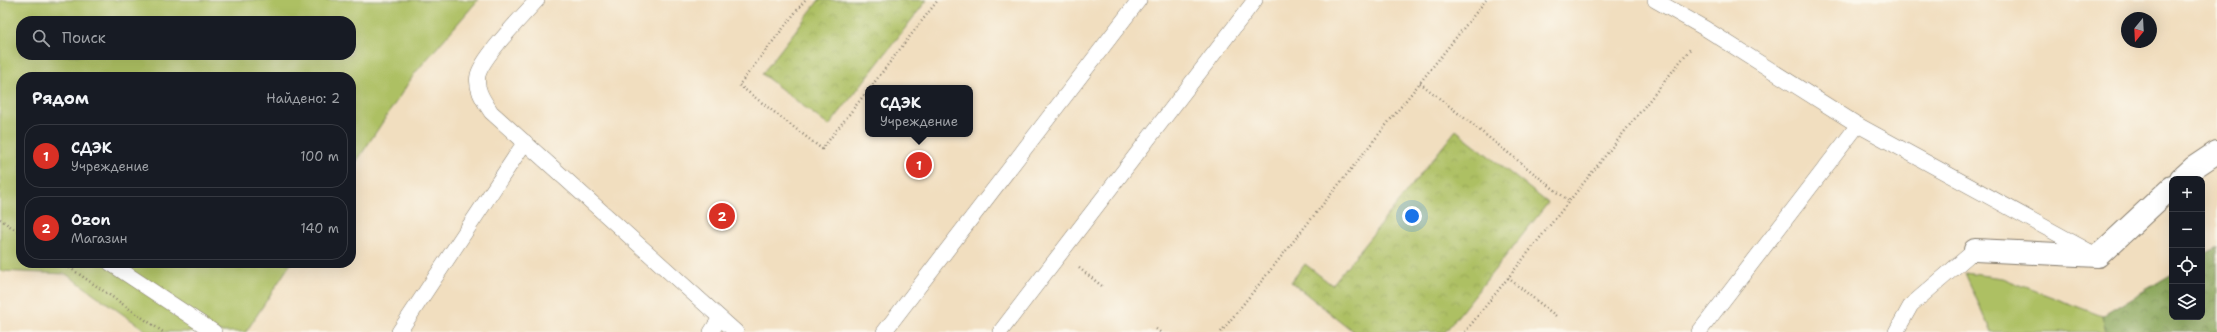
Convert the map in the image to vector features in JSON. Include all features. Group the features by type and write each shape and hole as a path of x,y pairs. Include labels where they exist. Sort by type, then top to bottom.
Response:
{"street":[{"path":"2184,176 2193,168 2217,152"},
{"path":"1975,250 2098,256 2169,190"}],"lane":[{"path":"537,0 487,58 478,76 480,95 491,112 736,332"},
{"path":"884,332 1139,0"},
{"path":"1000,332 1255,0"},
{"path":"1655,0 1706,29 1858,125 2098,256"},
{"path":"1699,332 1858,125"},
{"path":"399,332 524,142"},
{"path":"1896,332 1911,305 1975,250"},
{"path":"118,268 214,332"},
{"path":"711,332 720,318"}],"path":[{"path":"805,0 739,85 822,149 865,94"},
{"path":"872,85 938,0"},
{"path":"1221,332 1486,0"},
{"path":"1465,332 1706,29"},
{"path":"1420,83 1569,201"},
{"path":"0,219 16,230"},
{"path":"70,268 163,332"},
{"path":"1508,278 1556,316"},
{"path":"1156,329 1160,332"}],"green space":[{"path":"0,0 478,0 415,73 356,162 356,72 16,72 16,268 288,268 246,332 148,332 66,274 0,271"},
{"path":"819,0 927,0 829,126 762,74"},
{"path":"1456,130 1548,203 1445,332 1354,332 1291,282 1305,264 1332,285"},
{"path":"2217,247 2217,332 2106,332 2102,316 2169,276 2169,320 2205,320 2205,254"},
{"path":"1965,273 2002,278 2102,316 2106,332 1991,332"}],"place":[{"name":"СДЭК","path":"919,165"},
{"name":"Ozon","path":"722,216"}]}
